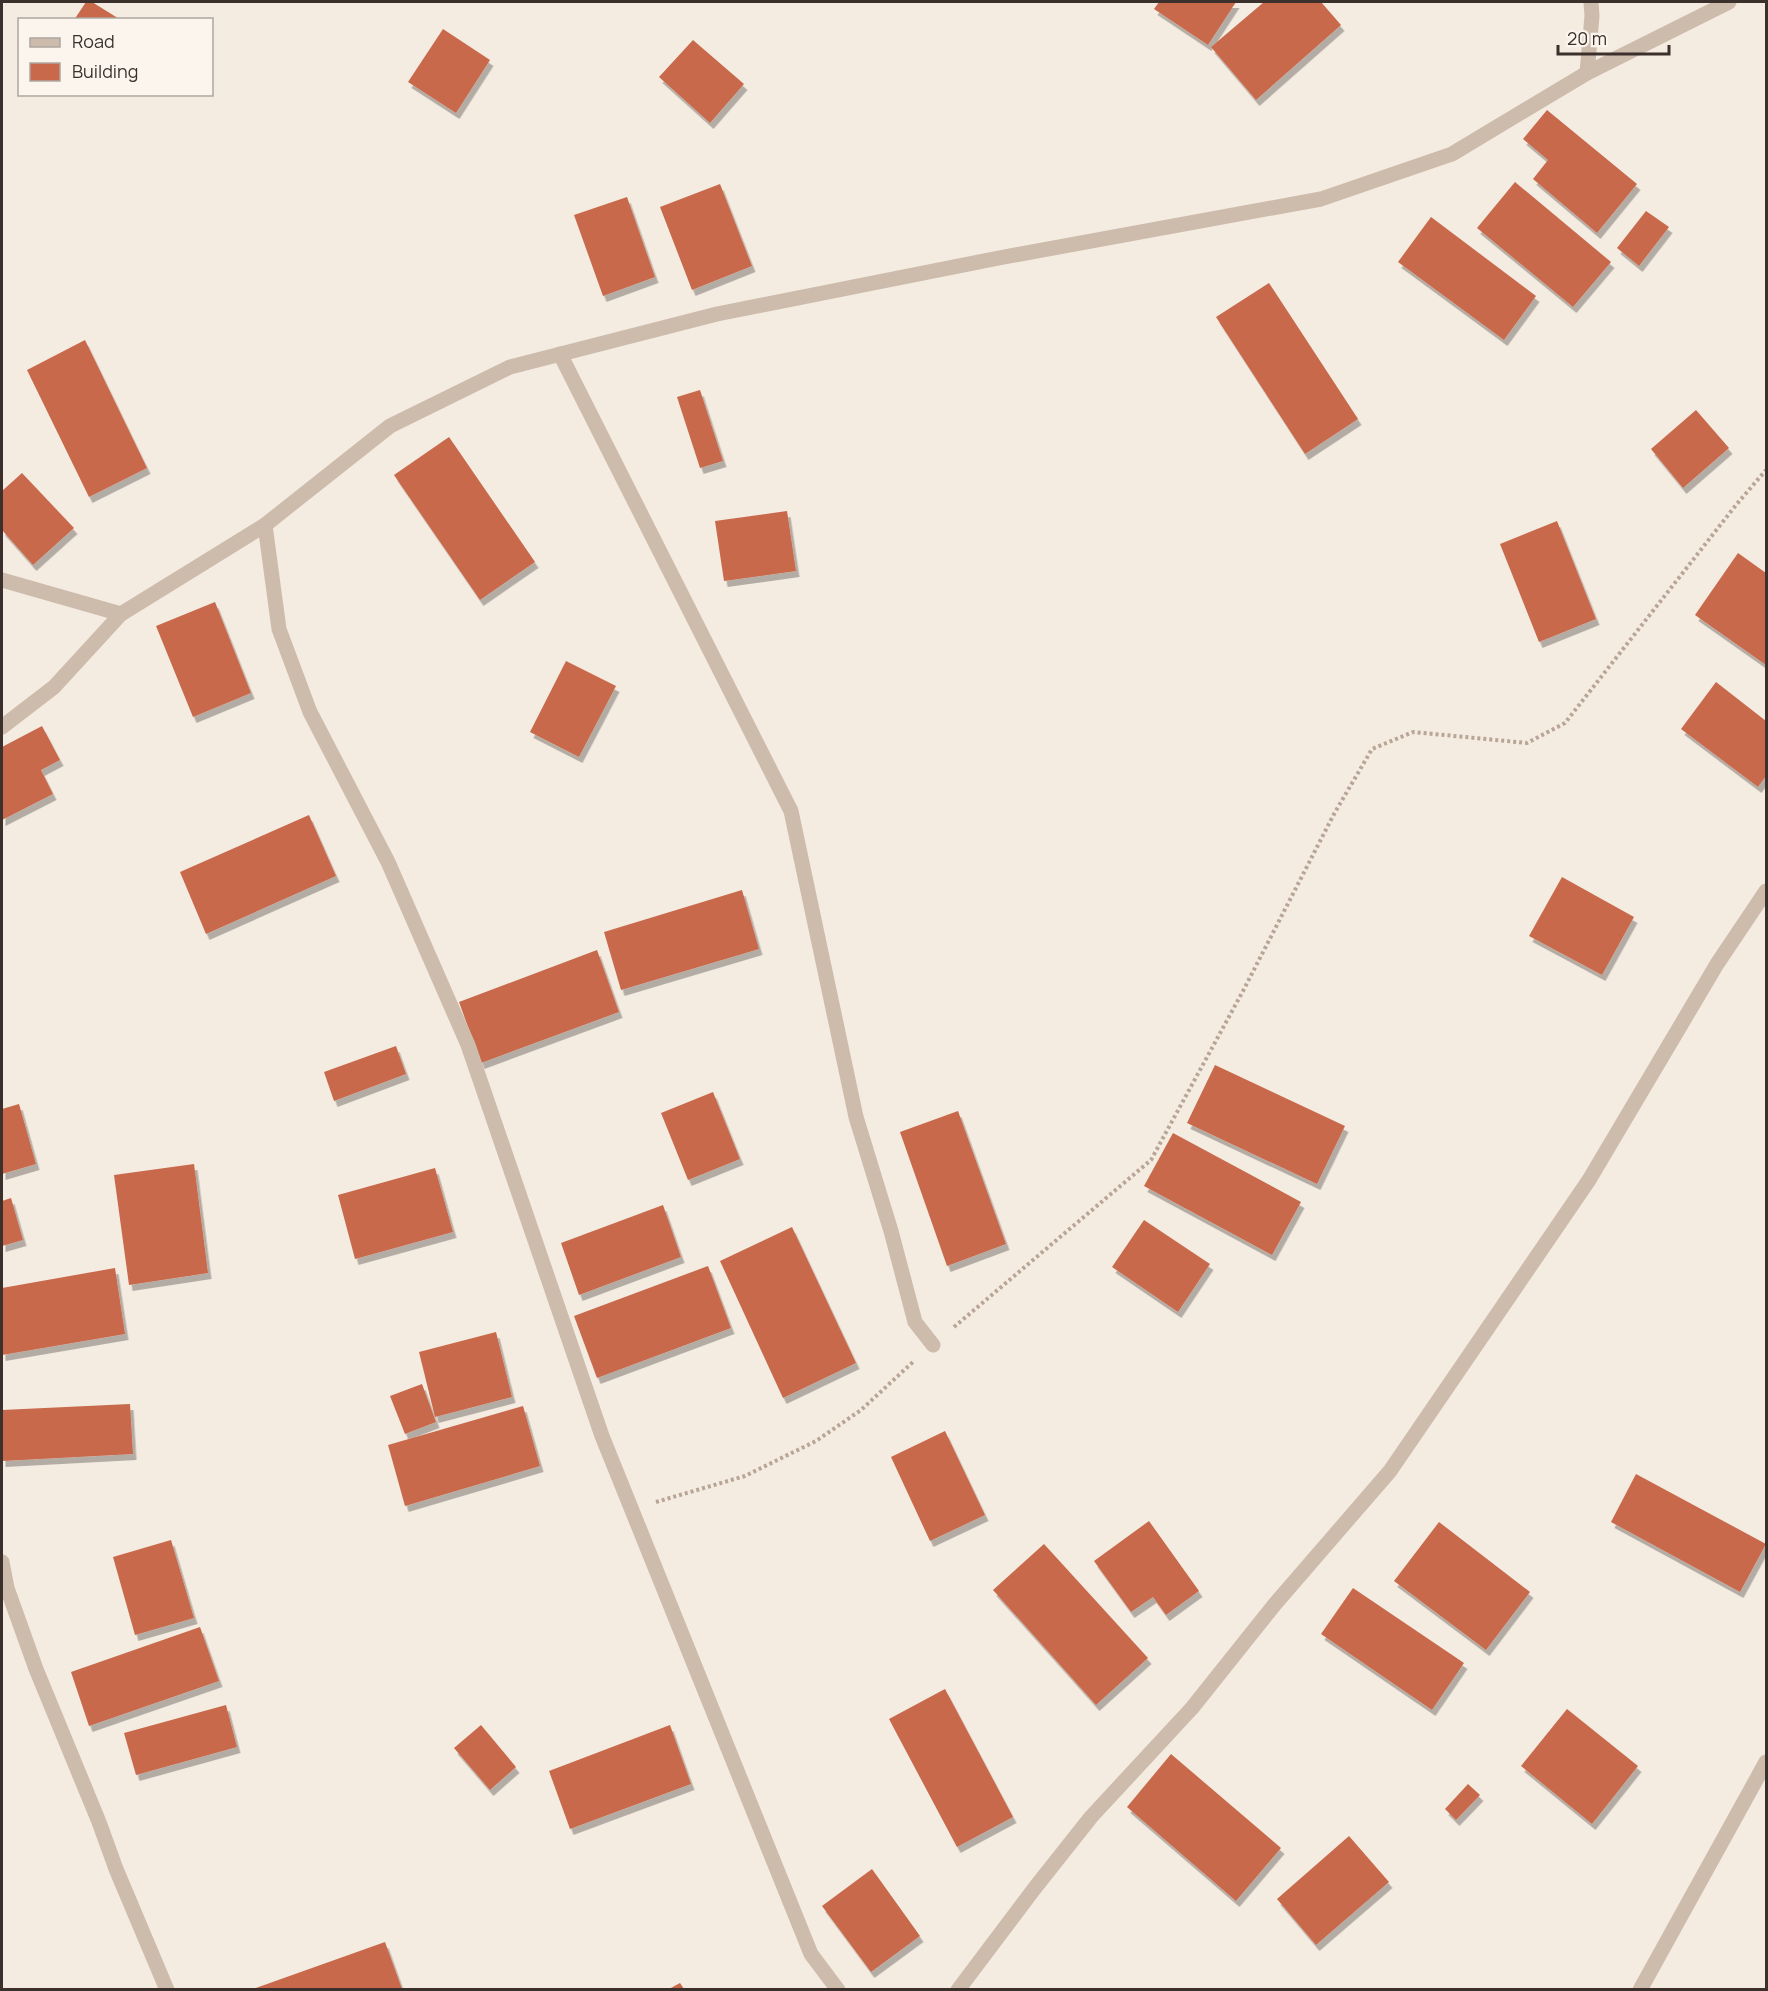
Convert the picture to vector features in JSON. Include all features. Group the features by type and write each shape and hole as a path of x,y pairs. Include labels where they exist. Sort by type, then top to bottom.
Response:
{"street":[{"path":"1587,73 1591,2"},
{"path":"2,727 54,687 121,614 265,525 390,426 510,367 717,314 1004,257 1321,199 1452,154 1587,73 1729,2"},
{"path":"560,354 791,811 856,1117 891,1231 915,1322 933,1345"},
{"path":"265,525 279,629 310,712 388,862 468,1045 602,1436 811,1954 838,1989"},
{"path":"2,580 121,614"},
{"path":"958,1989 1091,1818 1192,1708 1275,1604 1390,1471 1588,1180 1717,964 1767,891"},
{"path":"2,1562 8,1588 36,1669 167,1989"},
{"path":"1640,1989 1767,1762"}],"path":[{"path":"632,1509 745,1476 816,1441 861,1410 904,1369 1151,1160 1243,991 1334,814 1372,749 1413,732 1527,742 1565,723 1736,505 1767,470"}],"building":[{"path":"86,2 92,2 118,18 75,18"},
{"path":"1159,2 1236,2 1208,45 1154,9"},
{"path":"1264,2 1321,2 1341,25 1256,100 1211,47"},
{"path":"443,29 490,60 456,113 408,82"},
{"path":"693,40 744,84 710,123 659,77"},
{"path":"1547,110 1637,184 1597,233 1533,179 1548,160 1523,139"},
{"path":"1515,182 1611,262 1573,307 1477,228"},
{"path":"720,184 752,266 692,290 660,207"},
{"path":"627,197 655,277 603,296 574,215"},
{"path":"1646,211 1669,227 1639,266 1617,248"},
{"path":"1431,217 1536,296 1504,340 1398,262"},
{"path":"1269,283 1358,419 1305,454 1216,317"},
{"path":"85,340 147,468 89,497 27,370"},
{"path":"700,390 723,461 700,468 677,397"},
{"path":"1696,410 1729,448 1683,488 1651,449"},
{"path":"449,437 535,562 480,600 394,475"},
{"path":"22,473 74,528 33,565 2,530 2,491"},
{"path":"787,511 796,571 724,581 715,521"},
{"path":"1557,521 1596,619 1539,642 1500,544"},
{"path":"1738,553 1766,573 1766,665 1695,615"},
{"path":"215,602 251,693 193,717 156,626"},
{"path":"566,661 616,686 579,757 530,732"},
{"path":"1716,682 1766,721 1766,776 1758,787 1681,729"},
{"path":"42,726 60,760 41,770 53,794 2,820 2,747"},
{"path":"309,815 336,876 206,934 180,872"},
{"path":"1562,877 1634,917 1602,975 1529,936"},
{"path":"742,890 759,949 621,990 604,932"},
{"path":"597,950 619,1012 481,1063 459,1002"},
{"path":"396,1046 406,1074 334,1101 324,1072"},
{"path":"1215,1065 1345,1126 1317,1184 1187,1123"},
{"path":"713,1092 740,1159 688,1180 661,1113"},
{"path":"19,1104 36,1164 2,1174 2,1109"},
{"path":"958,1111 1006,1244 947,1266 900,1132"},
{"path":"1173,1133 1301,1202 1272,1255 1144,1186"},
{"path":"194,1164 208,1273 129,1285 114,1175"},
{"path":"435,1168 453,1232 355,1259 338,1195"},
{"path":"11,1198 23,1240 2,1246 2,1201"},
{"path":"663,1205 681,1257 579,1295 561,1243"},
{"path":"1144,1220 1210,1264 1178,1312 1112,1267"},
{"path":"792,1227 856,1363 783,1398 720,1261"},
{"path":"708,1266 731,1328 597,1378 574,1316"},
{"path":"115,1268 125,1334 2,1355 2,1288"},
{"path":"496,1332 512,1397 435,1417 419,1352"},
{"path":"422,1384 436,1422 405,1434 390,1396"},
{"path":"130,1404 133,1454 2,1461 2,1410"},
{"path":"523,1406 540,1466 405,1506 388,1445"},
{"path":"945,1431 985,1515 930,1541 891,1457"},
{"path":"1636,1474 1766,1544 1740,1592 1611,1522"},
{"path":"1149,1521 1199,1591 1166,1615 1153,1597 1131,1612 1094,1561"},
{"path":"1439,1522 1530,1592 1486,1650 1394,1581"},
{"path":"171,1540 194,1618 135,1635 113,1557"},
{"path":"1044,1544 1148,1658 1096,1705 993,1590"},
{"path":"1353,1588 1464,1663 1432,1710 1321,1634"},
{"path":"200,1627 219,1681 89,1726 71,1672"},
{"path":"945,1689 1013,1817 957,1847 889,1719"},
{"path":"226,1705 237,1747 136,1775 124,1733"},
{"path":"1567,1709 1638,1766 1592,1824 1521,1766"},
{"path":"481,1725 516,1767 490,1790 454,1748"},
{"path":"670,1725 691,1784 570,1829 549,1771"},
{"path":"1171,1754 1281,1848 1236,1901 1127,1807"},
{"path":"1468,1784 1480,1795 1456,1820 1445,1809"},
{"path":"1349,1836 1389,1882 1316,1945 1277,1899"},
{"path":"872,1869 920,1936 871,1972 822,1906"},
{"path":"385,1942 402,1989 253,1989"},
{"path":"680,1983 684,1989 669,1989"}]}
